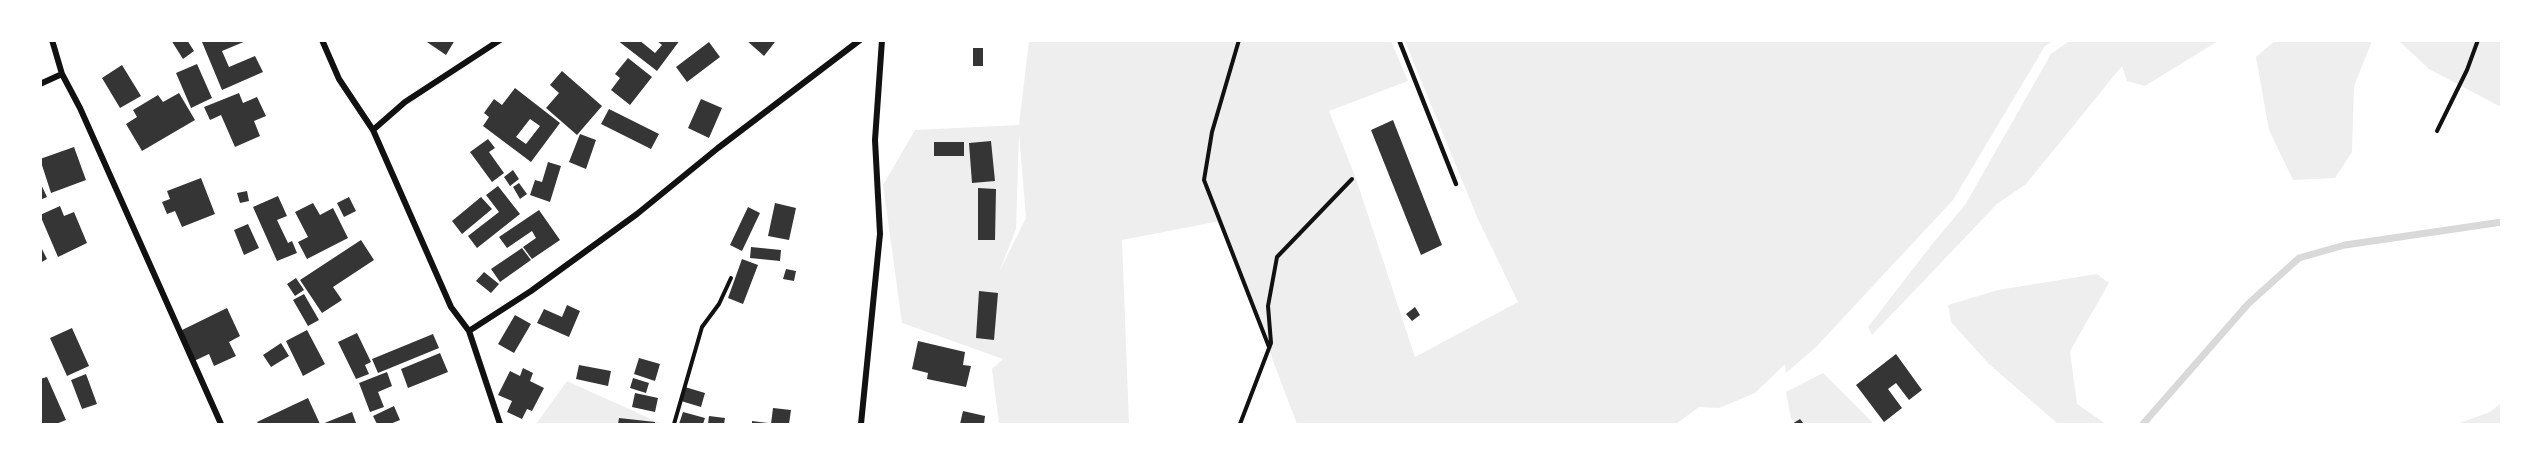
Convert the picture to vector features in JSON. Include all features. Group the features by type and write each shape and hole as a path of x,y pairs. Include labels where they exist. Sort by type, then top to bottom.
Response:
{"street":[{"path":"52,40 62,74 85,119 221,424"},
{"path":"322,40 339,80 373,130 451,307 469,331 500,424"},
{"path":"373,130 405,102 500,40"},
{"path":"469,331 531,291 637,214 718,148 860,40"},
{"path":"861,424 880,234 875,140 882,40"},
{"path":"40,84 62,74"}],"lane":[{"path":"1399,40 1456,184"}],"path":[{"path":"1239,40 1212,132 1204,180 1269,347"},
{"path":"2437,131 2467,70 2478,40"},
{"path":"1240,424 1271,343 1268,306 1277,257 1352,179"},
{"path":"674,424 702,327 719,304 730,278"}],"shaded area":[{"path":"2071,40 2218,41 2145,86 2127,81 2122,66 2026,184 1997,204 1872,335 1868,327 1965,205 2051,54"},
{"path":"2276,40 2372,41 2354,86 2352,152 2335,178 2293,180 2269,130 2256,57"},
{"path":"1029,41 1391,41 1408,81 1329,111 1355,176 1415,357 1518,302 1477,217 1405,41 2053,41 2045,46 1953,200 1816,347 1786,373 1785,364 1755,393 1719,408 1699,407 1676,424 1297,424 1220,221 1122,240 1129,424 999,424 992,369 1003,359 902,323 883,185 915,130 1019,125","holes":["1019,133 1026,218 999,272 1016,229"]},
{"path":"2399,41 2501,41 2501,107 2429,69"},
{"path":"2097,274 2109,283 2070,351 2077,404 2106,424 2058,424 1989,364 1951,322 1948,305 1998,290"},
{"path":"1823,373 1874,424 1796,424 1791,418 1786,392"},
{"path":"567,381 662,424 536,424"},
{"path":"2501,403 2501,424 2457,424 2490,412"}],"building":[{"path":"171,40 187,40 194,51 183,59"},
{"path":"424,40 455,40 446,55"},
{"path":"617,40 639,40 655,53 662,45 656,40 680,40 657,71"},
{"path":"746,40 773,40 775,42 764,56"},
{"path":"246,41 222,51 229,67 255,56 263,72 222,90 202,42"},
{"path":"709,42 720,57 687,82 676,67"},
{"path":"973,48 983,48 983,66 973,66"},
{"path":"628,58 652,77 630,105 611,90 620,78 615,74"},
{"path":"197,64 212,98 191,108 176,73"},
{"path":"122,65 141,96 120,108 102,78"},
{"path":"562,71 602,106 577,135 546,108 559,93 550,85"},
{"path":"515,88 560,123 531,162 483,126 489,117 484,113 494,99 502,105","holes":["530,119 540,126 526,144 516,137"]},
{"path":"179,93 195,120 142,151 126,124 137,117 133,110 158,95 163,102"},
{"path":"239,93 243,103 257,97 266,116 254,121 260,136 235,147 221,115 210,120 204,107"},
{"path":"701,99 722,108 709,138 688,128"},
{"path":"609,109 659,134 651,149 601,124"},
{"path":"1393,120 1442,245 1421,255 1371,130"},
{"path":"580,134 596,140 586,169 569,162"},
{"path":"488,139 495,148 489,152 504,173 492,182 470,152"},
{"path":"991,141 995,181 972,183 969,143"},
{"path":"934,142 964,142 964,156 934,156"},
{"path":"74,147 86,180 51,193 40,159"},
{"path":"548,162 561,166 550,202 530,195 535,180 542,182"},
{"path":"513,170 519,179 510,186 504,177"},
{"path":"201,178 215,214 182,227 175,211 167,214 162,202 170,199 167,191"},
{"path":"40,182 47,197 40,200"},
{"path":"519,183 527,194 520,199 513,187"},
{"path":"498,186 520,214 477,248 468,236 499,212 486,195"},
{"path":"978,188 996,189 995,240 978,240"},
{"path":"247,191 249,201 240,203 237,193"},
{"path":"278,196 287,216 277,220 288,243 292,241 297,253 277,261 253,207"},
{"path":"349,197 356,211 344,217 337,203"},
{"path":"481,197 492,209 462,234 452,221"},
{"path":"313,203 320,215 333,208 348,238 307,259 298,242 308,237 295,212"},
{"path":"775,203 796,208 789,240 768,236"},
{"path":"60,206 64,216 74,212 87,243 58,257 40,215"},
{"path":"748,207 760,213 742,251 730,245"},
{"path":"539,210 560,240 532,259 523,247 536,238 532,231 507,248 499,237"},
{"path":"248,224 259,248 244,255 234,230"},
{"path":"361,240 374,260 333,287 342,300 322,313 300,280"},
{"path":"40,245 47,259 40,263"},
{"path":"751,247 781,250 780,261 750,258"},
{"path":"522,248 531,260 500,282 491,269"},
{"path":"742,259 758,265 743,304 728,298"},
{"path":"786,269 796,271 794,281 783,279"},
{"path":"484,272 499,284 491,293 476,281"},
{"path":"296,278 304,290 295,296 287,284"},
{"path":"979,291 998,293 994,340 976,338"},
{"path":"304,294 319,320 308,326 293,300"},
{"path":"567,305 580,311 569,337 537,323 544,309 562,317"},
{"path":"1415,307 1420,315 1412,321 1406,314"},
{"path":"227,308 240,336 229,342 236,356 214,366 209,354 194,361 180,331"},
{"path":"515,315 531,324 514,353 498,344"},
{"path":"72,328 89,366 67,376 50,338"},
{"path":"307,330 325,364 303,376 286,341"},
{"path":"357,333 371,362 365,365 369,374 356,379 338,342"},
{"path":"433,334 439,348 378,373 372,359"},
{"path":"918,341 965,352 963,365 971,366 966,387 927,379 928,373 912,369"},
{"path":"281,343 289,356 271,367 263,355"},
{"path":"440,353 448,372 408,388 401,369"},
{"path":"1896,354 1922,390 1909,400 1896,383 1888,389 1902,408 1884,422 1856,385"},
{"path":"639,358 660,364 655,381 634,374"},
{"path":"579,365 611,371 608,386 576,379"},
{"path":"523,368 533,373 530,381 544,388 532,411 527,409 522,419 507,412 512,401 498,395 510,371 520,376"},
{"path":"387,372 392,386 378,392 384,407 370,412 359,383"},
{"path":"86,374 97,404 82,409 71,380"},
{"path":"47,377 66,420 56,424 40,424 40,379"},
{"path":"633,378 649,383 646,393 630,388"},
{"path":"685,387 705,393 701,407 681,401"},
{"path":"635,393 658,398 655,412 632,407"},
{"path":"308,398 320,424 259,424 257,422"},
{"path":"394,406 400,420 390,424 377,424 373,416"},
{"path":"773,408 791,410 789,424 771,424"},
{"path":"963,411 985,416 984,424 960,424"},
{"path":"352,412 356,423 322,424"},
{"path":"683,412 705,418 703,424 679,424"},
{"path":"709,416 725,418 724,424 708,424"},
{"path":"619,418 655,422 655,424 618,424"},
{"path":"1800,419 1804,424 1792,424"},
{"path":"752,421 768,423 768,424 752,424"}],"waterway":[{"path":"2143,424 2248,304 2299,258 2345,245 2502,222"}]}
